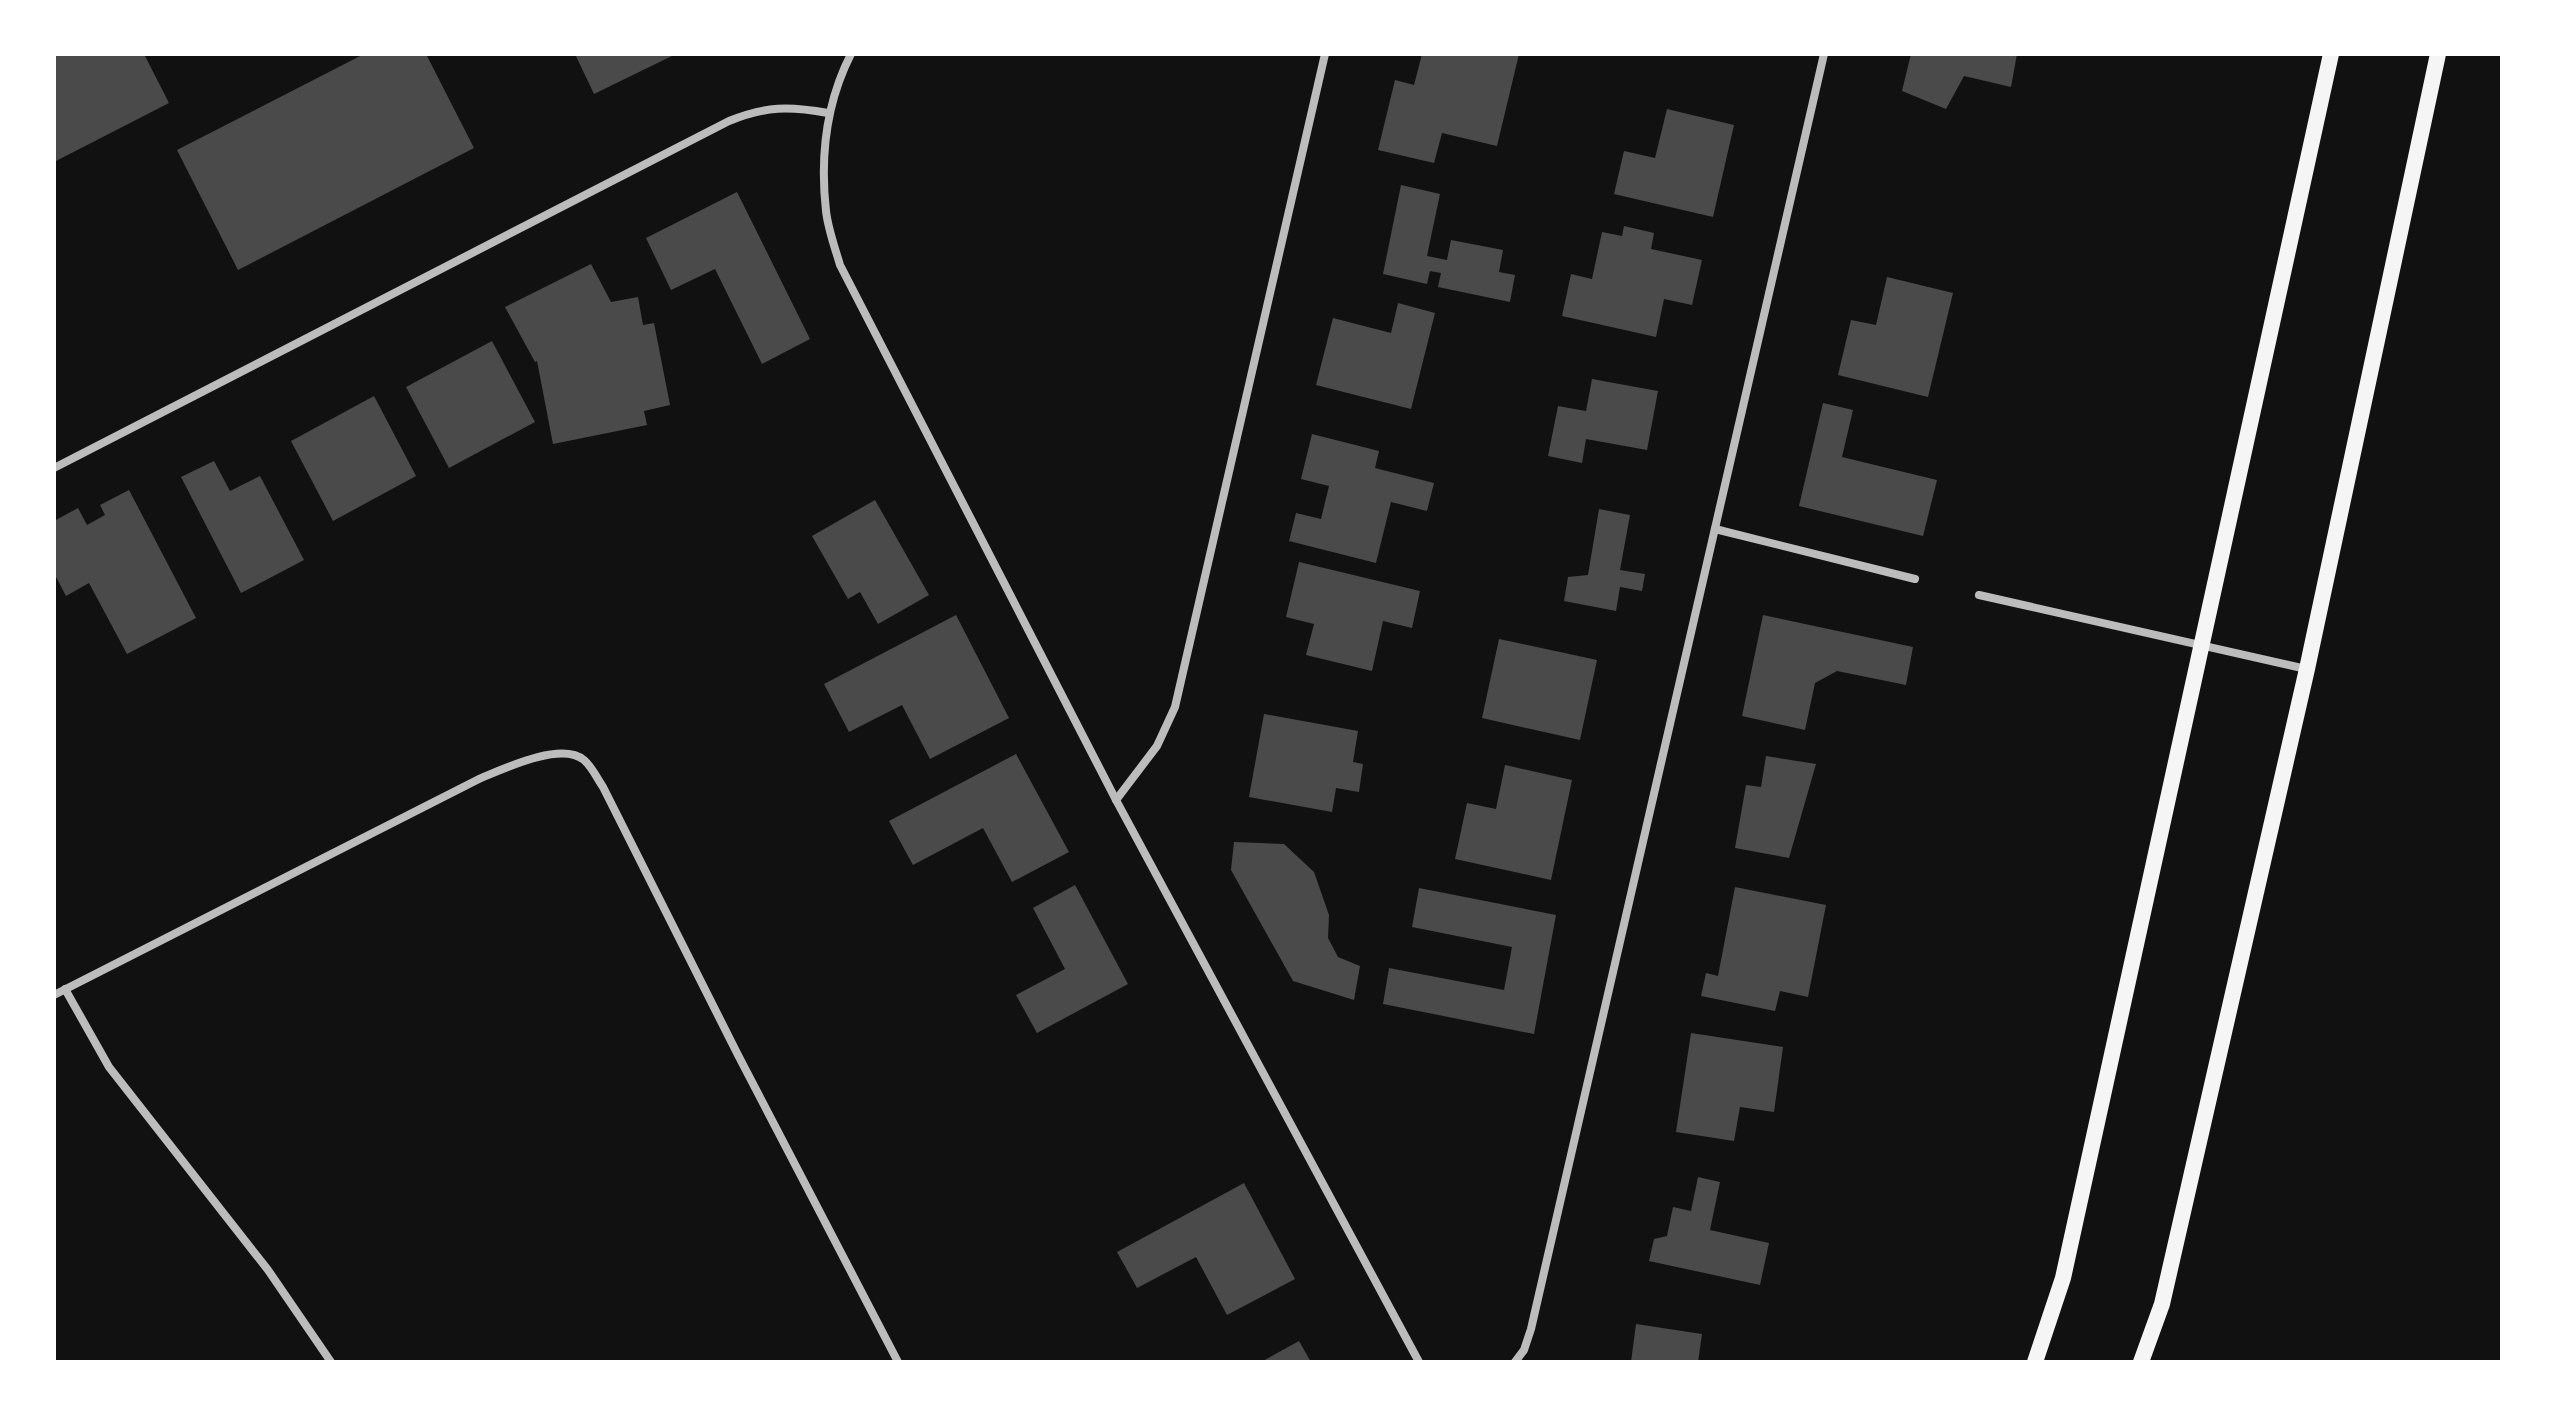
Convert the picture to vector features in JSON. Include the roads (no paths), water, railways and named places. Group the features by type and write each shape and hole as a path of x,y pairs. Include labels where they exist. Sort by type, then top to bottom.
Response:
{"main road":[{"path":"2035,1362 2063,1278 2331,54"},
{"path":"2141,1362 2162,1304 2307,669 2438,54"}],"street":[{"path":"851,54 838,80 828,113 825,163 826,213 840,265 1116,800 1419,1362"},
{"path":"1116,800 1157,746 1175,707 1325,54"},
{"path":"1515,1362 1524,1350 1531,1329 1824,54"},
{"path":"54,468 729,121 777,107 828,113"},
{"path":"1715,529 1915,579"},
{"path":"1979,595 2307,669"},
{"path":"54,995 479,779 516,764 558,753 573,754 585,761 603,787 898,1362"},
{"path":"65,989 109,1067 268,1270 329,1359 314,1362"}]}
